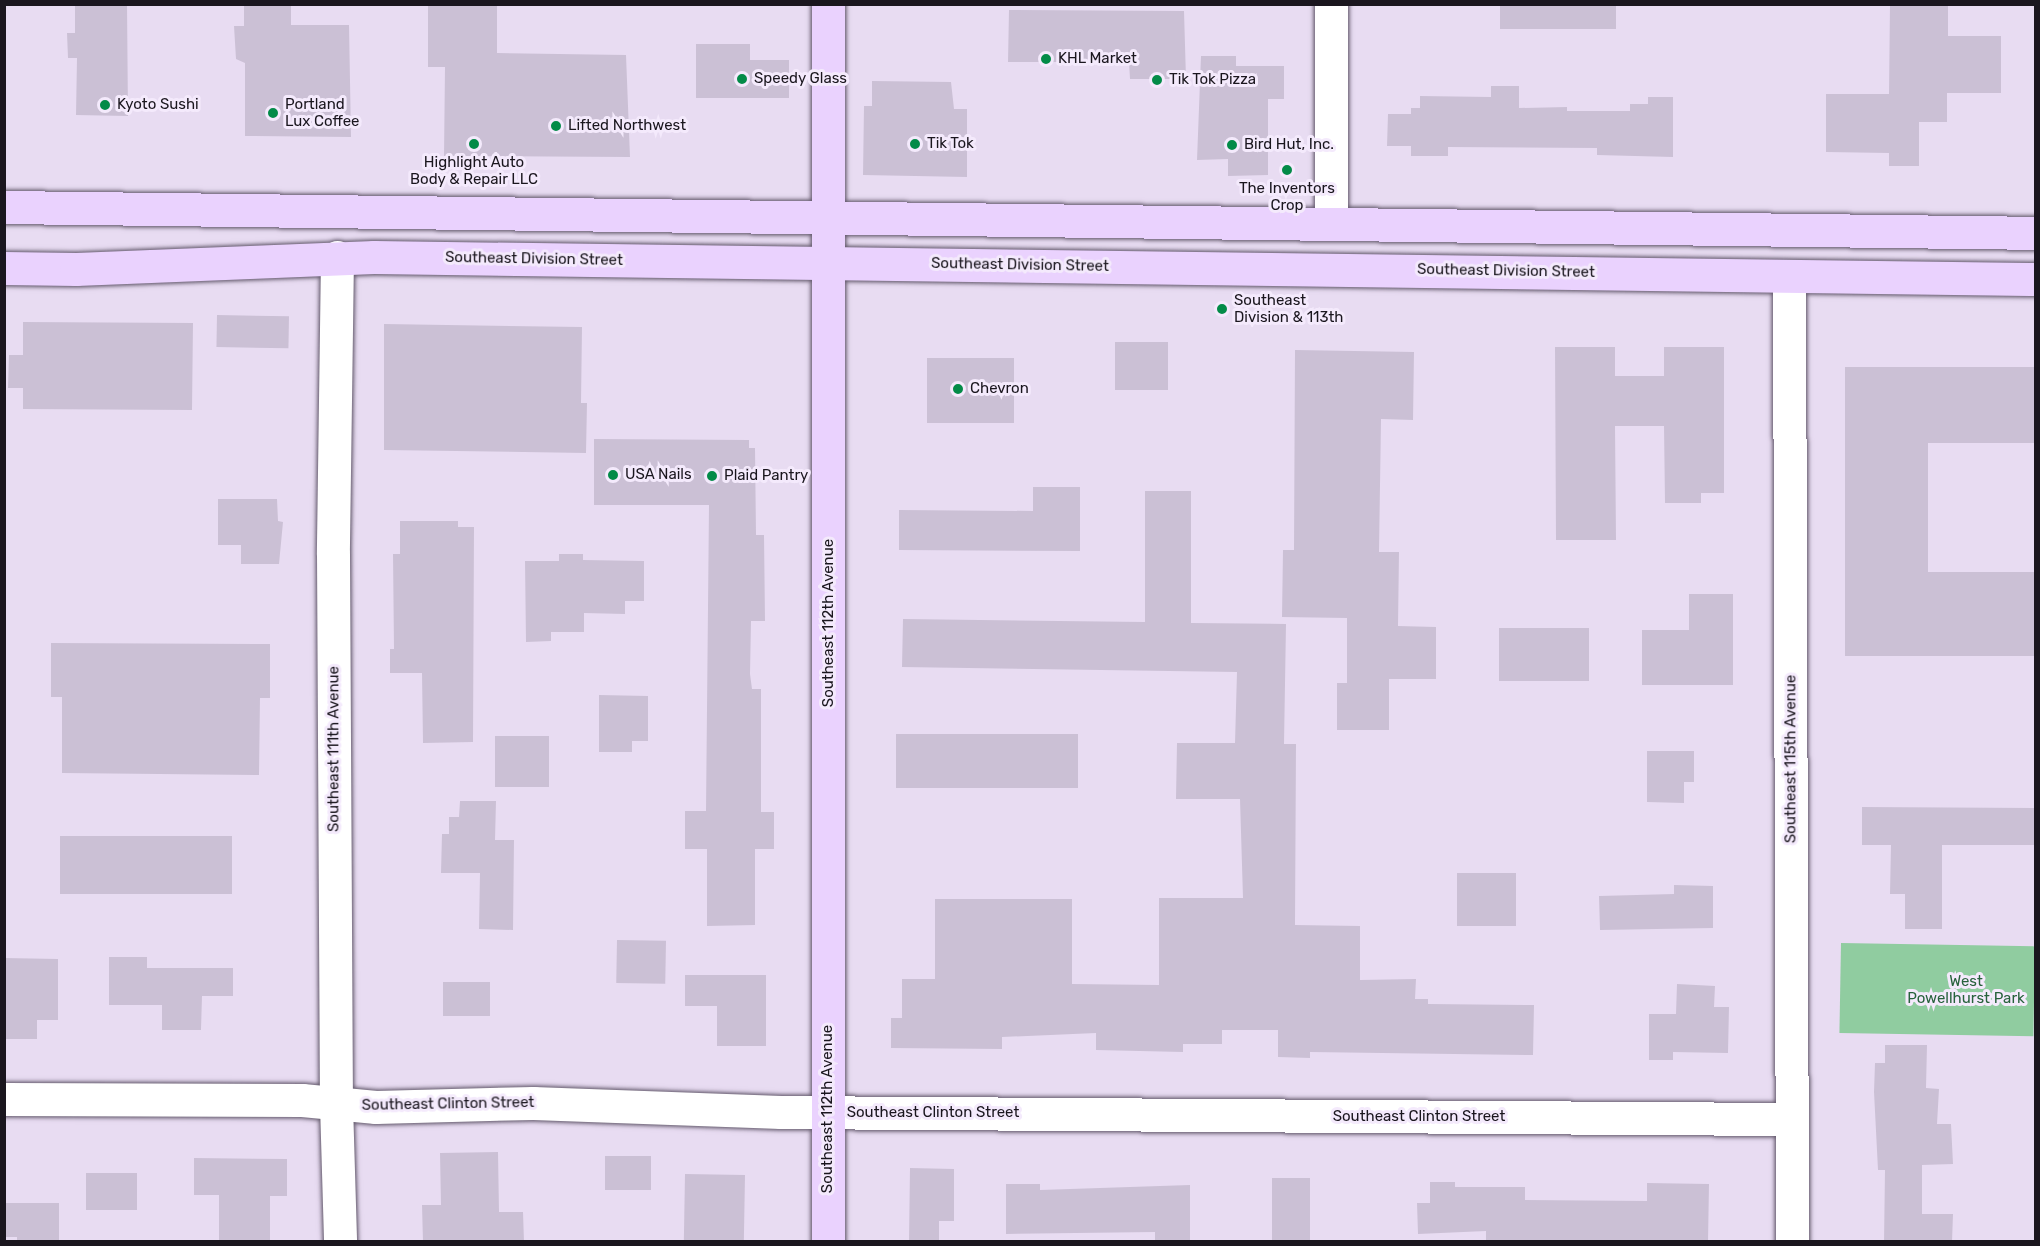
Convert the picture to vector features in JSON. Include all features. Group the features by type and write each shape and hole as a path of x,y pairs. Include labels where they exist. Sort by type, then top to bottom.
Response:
{"main road":[{"name":"Southeast 112th Avenue","path":"828,4 830,262 828,1242"},
{"path":"4,207 2036,233"},
{"name":"Southeast Division Street","path":"4,268 87,269 337,257 2036,279"}],"street":[{"path":"1331,4 1331,224"},
{"name":"Southeast 111th Avenue","path":"337,257 333,554 336,1104 340,1242"},
{"name":"Southeast 115th Avenue","path":"1789,276 1792,1242"},
{"name":"Southeast Clinton Street","path":"4,1098 471,1107 533,1102 828,1112 1791,1119"}],"green space":[{"name":"West Powellhurst Park","path":"1841,943 2035,946 2033,1036 1839,1033"}],"building":[{"path":"75,4 127,4 128,116 76,115 77,58 68,58 67,33 75,33"},
{"path":"244,4 291,4 291,25 349,25 351,137 245,136 245,63 236,59 234,26 244,26"},
{"path":"428,4 497,4 497,53 626,55 630,157 444,156 445,67 428,67"},
{"path":"1500,4 1616,4 1616,29 1500,29"},
{"path":"1890,4 1948,4 1948,36 2001,36 2001,93 1947,93 1947,122 1919,122 1919,166 1889,166 1889,153 1826,152 1826,94 1889,94"},
{"path":"1009,10 1184,11 1186,79 1130,79 1129,62 1008,62"},
{"name":"Speedy Glass","path":"696,44 750,44 750,60 789,60 789,98 696,98"},
{"path":"1201,56 1236,56 1236,66 1284,66 1284,99 1268,99 1268,175 1228,176 1228,159 1197,160"},
{"name":"Tik Tok","path":"872,81 951,82 954,109 967,109 967,177 863,175 864,106 872,106"},
{"path":"1491,86 1519,86 1519,108 1567,107 1567,111 1630,111 1630,104 1648,104 1648,97 1673,97 1673,157 1597,155 1597,148 1448,147 1448,156 1411,156 1411,146 1387,146 1388,114 1411,114 1411,108 1420,108 1420,96 1491,97"},
{"path":"217,315 289,316 288,348 216,347"},
{"path":"23,322 193,323 192,410 23,409 23,388 8,388 9,355 23,355"},
{"path":"384,324 582,327 581,403 587,403 586,453 384,450"},
{"path":"1115,342 1168,342 1168,390 1115,390"},
{"path":"1555,347 1615,347 1615,376 1664,376 1664,347 1724,347 1724,493 1701,493 1701,503 1665,503 1664,426 1615,426 1616,540 1556,540"},
{"path":"1295,350 1414,352 1413,420 1381,419 1379,552 1399,552 1398,626 1436,627 1436,679 1389,679 1389,730 1337,730 1337,683 1347,683 1347,618 1282,617 1283,550 1294,550"},
{"path":"927,358 1014,358 1014,423 927,423"},
{"path":"1845,367 2036,367 2036,443 1928,443 1928,572 2036,572 2036,656 1845,656"},
{"path":"594,439 749,440 749,448 755,448 756,535 764,535 765,621 751,621 750,674 752,689 761,689 761,812 774,812 774,849 755,849 755,925 707,926 707,849 685,849 685,811 706,811 709,505 594,505"},
{"path":"1033,487 1080,487 1080,551 899,550 899,510 1033,511"},
{"path":"1145,491 1191,491 1191,623 1286,624 1284,744 1296,744 1295,925 1360,926 1360,980 1416,979 1415,999 1428,999 1428,1004 1534,1005 1533,1055 1310,1052 1310,1058 1278,1057 1278,1030 1222,1030 1222,1044 1183,1044 1183,1052 1096,1050 1096,1033 1002,1037 1002,1049 891,1048 891,1018 902,1018 902,979 935,979 935,899 1072,899 1072,984 1159,985 1159,898 1243,898 1240,799 1176,799 1177,743 1235,743 1237,672 902,667 903,619 1145,622"},
{"path":"218,499 277,499 278,521 283,522 279,564 241,564 241,545 218,545"},
{"path":"400,521 458,521 458,527 474,527 473,742 423,743 422,673 390,673 390,649 394,649 393,554 400,554"},
{"path":"559,554 583,554 583,560 644,561 644,601 625,601 625,614 584,613 584,632 551,632 551,641 526,642 525,561 559,561"},
{"path":"1689,594 1733,594 1733,685 1642,685 1642,630 1689,630"},
{"path":"1499,628 1589,628 1589,681 1499,681"},
{"path":"51,643 270,644 270,698 260,698 259,775 62,773 62,697 51,697"},
{"path":"599,695 648,696 648,741 632,741 632,752 599,752"},
{"path":"896,734 1078,734 1078,788 896,788"},
{"path":"495,736 549,736 549,787 495,787"},
{"path":"1647,751 1694,751 1694,782 1684,782 1684,803 1647,802"},
{"path":"460,801 496,801 495,840 514,840 513,930 479,929 480,873 441,873 442,834 449,834 449,817 459,817"},
{"path":"1862,807 2036,808 2036,845 1942,845 1942,929 1905,929 1905,894 1890,894 1891,845 1862,845"},
{"path":"60,836 232,836 232,894 60,894"},
{"path":"1457,873 1516,873 1516,926 1457,926"},
{"path":"1674,885 1713,886 1713,928 1600,930 1599,896 1674,894"},
{"path":"617,940 666,941 665,984 616,983"},
{"path":"109,957 147,957 147,968 233,968 233,996 202,996 201,1030 162,1030 162,1005 109,1005"},
{"path":"4,958 58,959 58,1020 37,1020 37,1039 4,1039"},
{"path":"685,975 766,975 766,1046 717,1046 717,1006 685,1006"},
{"path":"443,982 490,982 490,1016 443,1016"},
{"path":"1677,984 1715,986 1714,1007 1729,1007 1728,1053 1673,1052 1673,1060 1649,1060 1649,1014 1676,1014"},
{"path":"1885,1045 1927,1045 1926,1088 1939,1089 1937,1124 1951,1124 1953,1164 1922,1165 1922,1214 1953,1214 1952,1242 1884,1242 1885,1170 1878,1170 1874,1092 1875,1063 1885,1063"},
{"path":"498,1152 499,1212 523,1212 524,1242 423,1242 422,1205 441,1205 440,1153"},
{"path":"605,1156 651,1156 651,1190 605,1190"},
{"path":"194,1158 287,1159 287,1196 270,1196 270,1242 219,1242 219,1195 194,1195"},
{"path":"910,1168 954,1169 954,1221 939,1221 939,1242 909,1242"},
{"path":"86,1173 137,1173 137,1210 86,1210"},
{"path":"685,1174 745,1175 744,1242 684,1241"},
{"path":"1272,1178 1310,1178 1310,1242 1272,1242"},
{"path":"1430,1182 1455,1182 1455,1187 1525,1187 1525,1200 1647,1201 1647,1183 1709,1184 1708,1242 1486,1242 1486,1231 1418,1234 1417,1203 1430,1203"},
{"path":"1006,1184 1040,1184 1040,1190 1190,1185 1190,1242 1155,1242 1155,1232 1006,1234"},
{"path":"4,1203 59,1203 59,1242 17,1242 17,1237 4,1237"}],"place":[{"name":"KHL Market","path":"1046,59"},
{"name":"Speedy Glass","path":"742,79"},
{"name":"Tik Tok Pizza","path":"1157,80"},
{"name":"Kyoto Sushi","path":"105,105"},
{"name":"Portland Lux Coffee","path":"273,113"},
{"name":"Lifted Northwest","path":"556,126"},
{"name":"Highlight Auto Body & Repair LLC","path":"474,144"},
{"name":"Tik Tok","path":"915,144"},
{"name":"Bird Hut, Inc.","path":"1232,145"},
{"name":"The Inventors Crop","path":"1287,170"},
{"name":"Southeast Division & 113th","path":"1222,309"},
{"name":"Chevron","path":"958,389"},
{"name":"USA Nails","path":"613,475"},
{"name":"Plaid Pantry","path":"712,476"}]}
